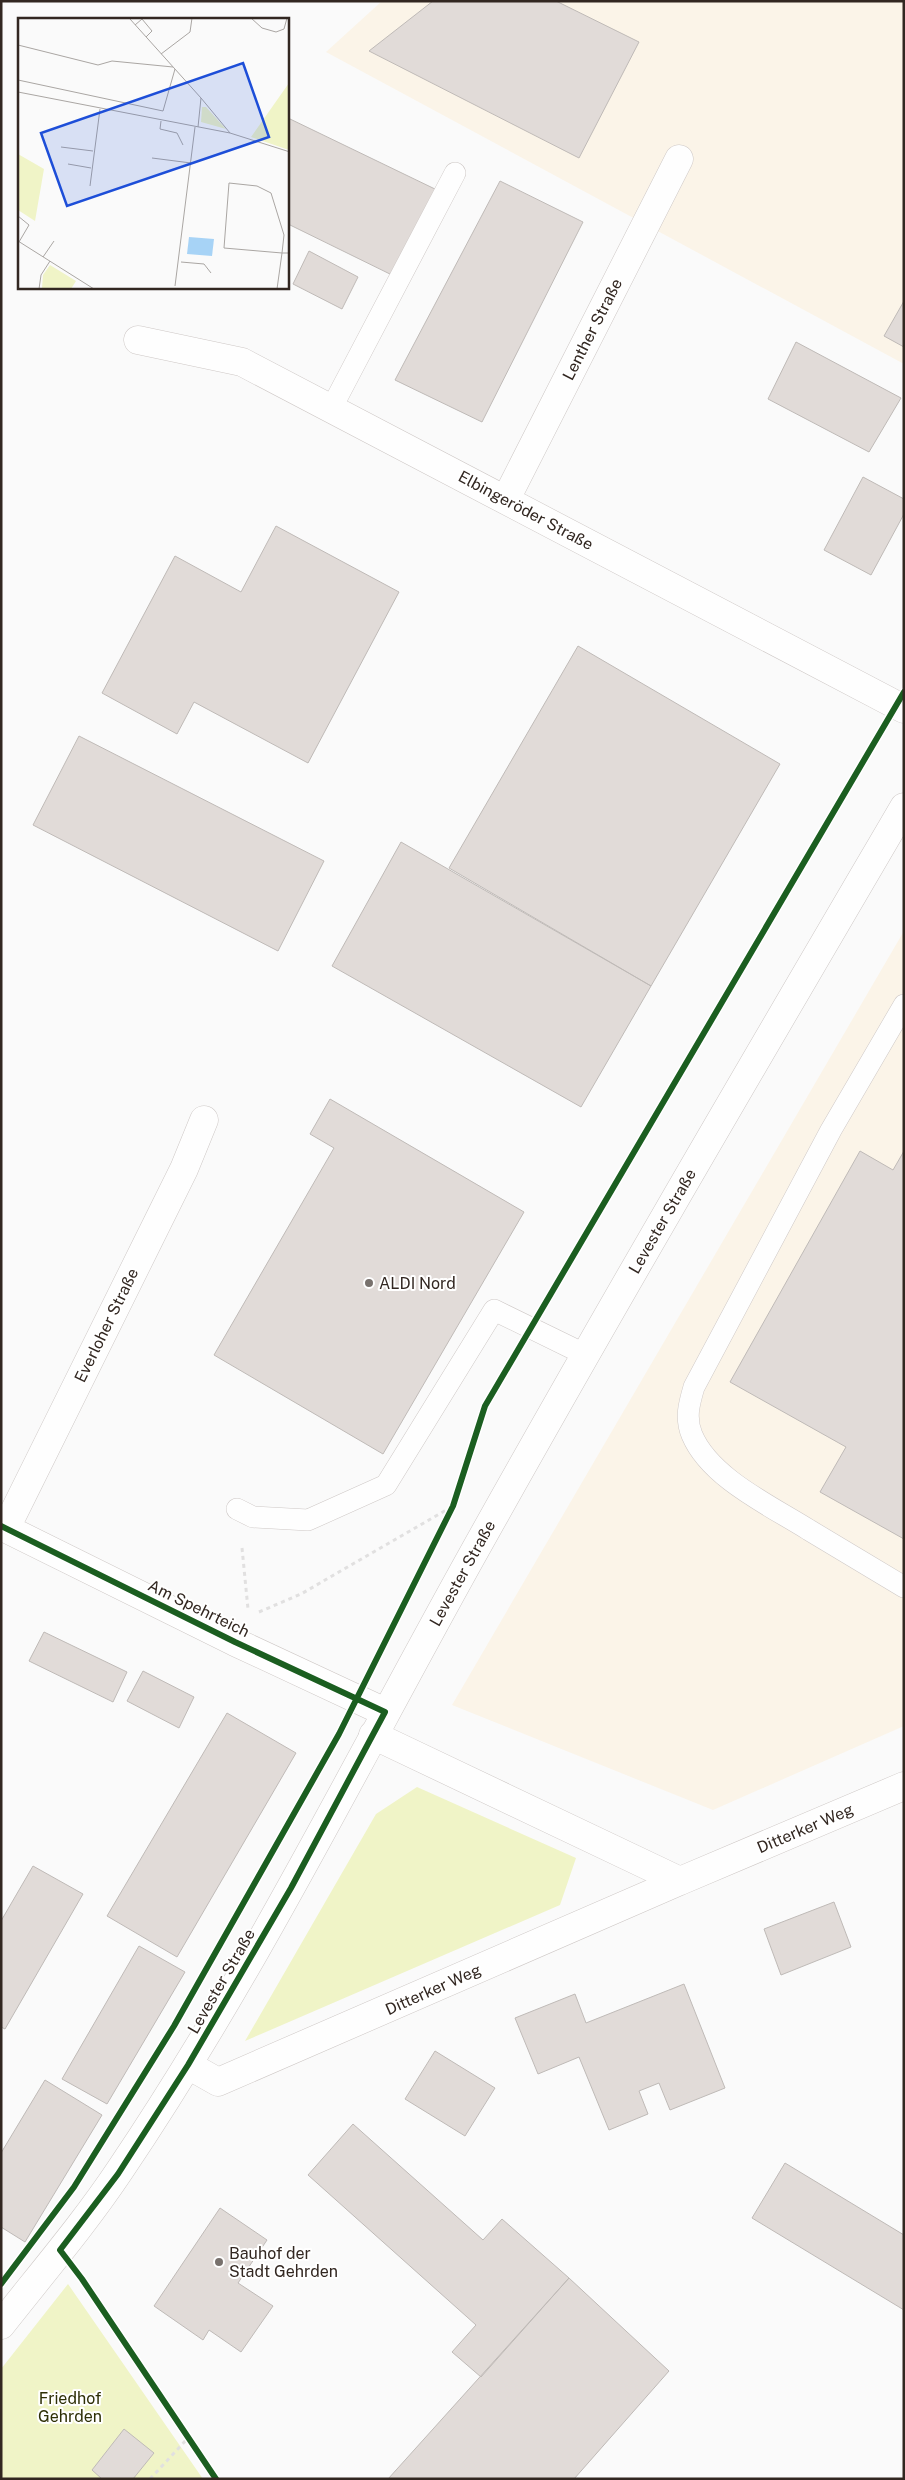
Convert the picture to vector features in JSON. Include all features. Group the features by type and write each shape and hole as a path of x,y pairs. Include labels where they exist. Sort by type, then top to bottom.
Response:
{"street":[{"name":"Lenther Straße","path":"506,499 679,159"},
{"name":"Elbingeröder Straße","path":"138,340 242,362 904,709"},
{"name":"Levester Straße","path":"1,2325 118,2174 188,2065 291,1888 379,1723 584,1354 904,807"},
{"name":"Everloher Straße","path":"4,1527 184,1170 204,1120"},
{"name":"Am Spehrteich","path":"4,1527 235,1642 379,1723"},
{"path":"379,1723 680,1881"},
{"name":"Ditterker Weg","path":"188,2065 218,2082 680,1881 904,1786"}],"lane":[{"path":"331,409 455,173"},
{"path":"904,1005 826,1138 694,1387 687,1413 692,1435 703,1454 716,1468 760,1500 904,1587"},
{"path":"237,1509 253,1517 308,1520 386,1485 494,1310 584,1354"}],"path":[{"path":"249,1617 301,1594 453,1506"},
{"path":"235,1642 249,1617 237,1509"},
{"path":"60,2250 82,2279 216,2479"},
{"path":"150,2479 188,2438"}],"shaded area":[{"path":"382,1 904,1 904,364 326,52"},
{"path":"904,931 904,1726 713,1810 452,1705"}],"green space":[{"path":"417,1787 576,1858 560,1905 245,2041 376,1814"},
{"name":"Friedhof Gehrden","path":"68,2284 203,2479 1,2479 1,2369"}],"building":[{"path":"433,1 556,1 639,42 579,158 369,51"},
{"path":"289,118 437,190 394,276 289,224"},
{"path":"500,181 583,222 482,422 395,380"},
{"path":"309,251 358,277 342,309 293,284"},
{"path":"904,301 904,347 884,336"},
{"path":"796,342 901,398 869,452 768,399"},
{"path":"863,477 904,499 904,514 871,575 824,550"},
{"path":"276,526 399,592 308,763 194,702 177,734 102,693 175,556 241,592"},
{"path":"578,646 780,764 651,986 449,868"},
{"path":"79,736 324,861 278,951 33,825"},
{"path":"401,842 651,986 581,1107 332,966"},
{"name":"ALDI Nord","path":"330,1099 524,1212 383,1454 214,1355 334,1148 310,1134"},
{"path":"860,1151 893,1170 904,1151 904,1539 820,1492 846,1447 730,1382"},
{"path":"44,1632 127,1672 113,1702 29,1661"},
{"path":"143,1671 194,1697 179,1728 127,1701"},
{"path":"227,1713 296,1753 177,1957 107,1916"},
{"path":"33,1866 83,1894 5,2029 1,2027 1,1921"},
{"path":"834,1902 851,1947 781,1975 764,1929"},
{"path":"139,1946 185,1972 107,2104 62,2079"},
{"path":"684,1984 725,2088 670,2110 659,2083 639,2091 648,2114 609,2130 579,2057 538,2074 515,2018 575,1994 586,2023"},
{"path":"435,2051 495,2088 465,2136 405,2099"},
{"path":"45,2080 102,2115 25,2242 1,2227 1,2153"},
{"path":"353,2124 483,2240 502,2219 569,2278 481,2377 452,2352 476,2325 308,2175"},
{"path":"785,2163 904,2235 904,2310 752,2218"},
{"name":"Bauhof der Stadt Gehrden","path":"220,2208 267,2240 238,2283 273,2306 241,2352 209,2330 203,2340 154,2306"},
{"path":"569,2278 669,2371 574,2479 388,2479"},
{"path":"124,2429 154,2453 133,2479 102,2479 92,2470"}],"cycle path":[{"path":"1,2284 74,2187 174,2026 339,1734 453,1506 485,1406 904,692"},
{"path":"1,1526 235,1642 385,1712 291,1888 188,2065 118,2174 60,2250 82,2279 216,2479"}],"place":[{"name":"ALDI Nord","path":"369,1283"},
{"name":"Bauhof der Stadt Gehrden","path":"219,2262"}]}
